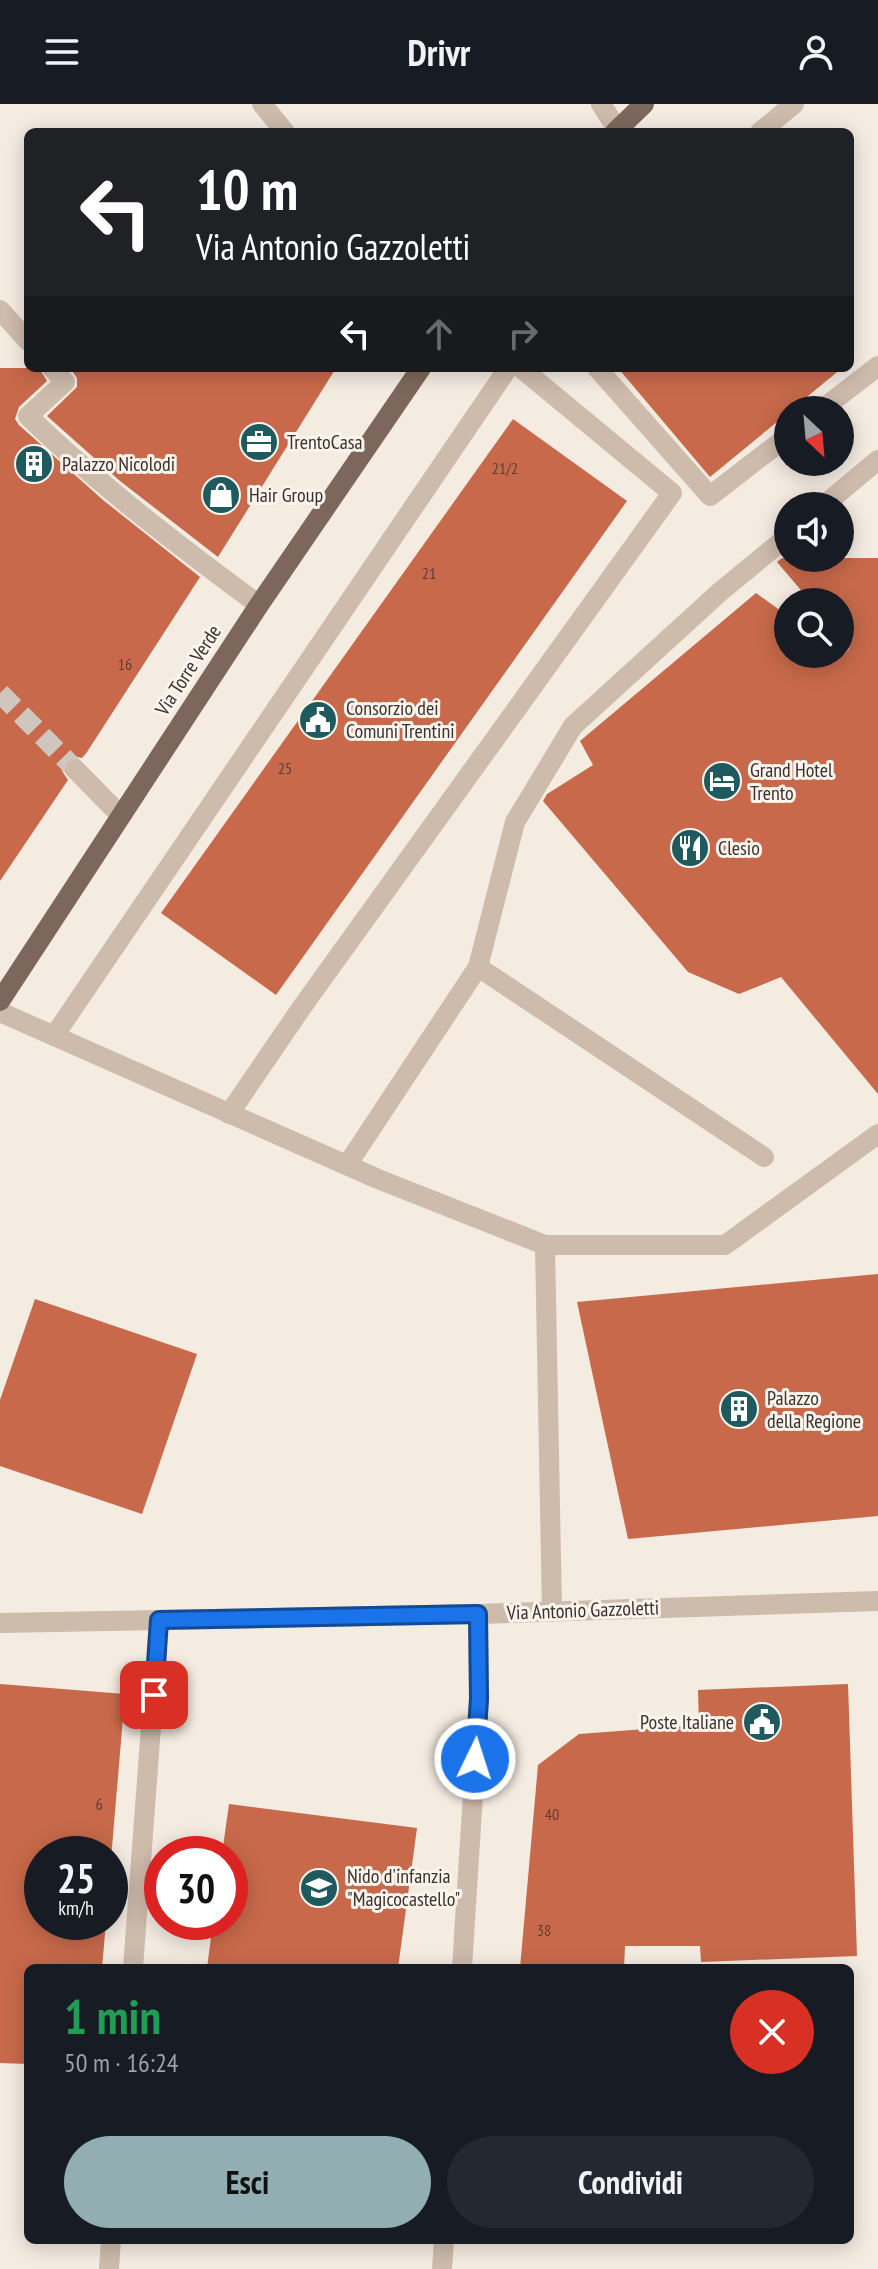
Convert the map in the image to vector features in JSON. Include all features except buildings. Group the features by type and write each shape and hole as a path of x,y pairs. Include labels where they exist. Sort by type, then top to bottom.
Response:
{"main road":[{"path":"619,128 644,104"},
{"name":"Via Torre Verde","path":"0,1001 259,605 418,372"}],"street":[{"path":"262,104 282,128"},
{"path":"601,104 614,128"},
{"path":"765,128 794,104"},
{"path":"0,310 24,337"},
{"path":"839,396 878,366"},
{"path":"56,372 65,382 28,416 57,444 180,546 259,605"},
{"path":"54,1036 505,372"},
{"path":"229,1114 302,1007 672,493 526,372"},
{"path":"601,372 710,496 774,447"},
{"path":"840,492 878,460"},
{"path":"347,1165 478,967 515,822 573,726 721,591 774,547"},
{"path":"75,769 121,816"},
{"path":"478,967 764,1157"},
{"path":"0,1012 347,1165 545,1245 725,1245 878,1134"},
{"path":"545,1245 552,1611"},
{"name":"Via Antonio Gazzoletti","path":"0,1623 478,1614 878,1601"},
{"path":"462,1964 479,1699 478,1614"},
{"path":"133,1964 159,1620"},
{"path":"109,2269 111,2244"},
{"path":"442,2269 444,2244"}],"tunnel":[{"path":"0,693 75,769"}],"place":[{"name":"TrentoCasa","path":"259,442"},
{"name":"Palazzo Nicolodi","path":"34,464"},
{"name":"Hair Group","path":"221,495"},
{"name":"Consorzio dei Comuni Trentini","path":"318,720"},
{"name":"Grand Hotel Trento","path":"722,781"},
{"name":"Clesio","path":"690,848"},
{"name":"Palazzo della Regione","path":"739,1409"},
{"name":"Poste Italiane","path":"762,1722"},
{"name":"Nido d'infanzia \"Magicocastello\"","path":"319,1888"}],"route":[{"path":"154,1695 159,1620 478,1614 479,1699 475,1759"}]}
